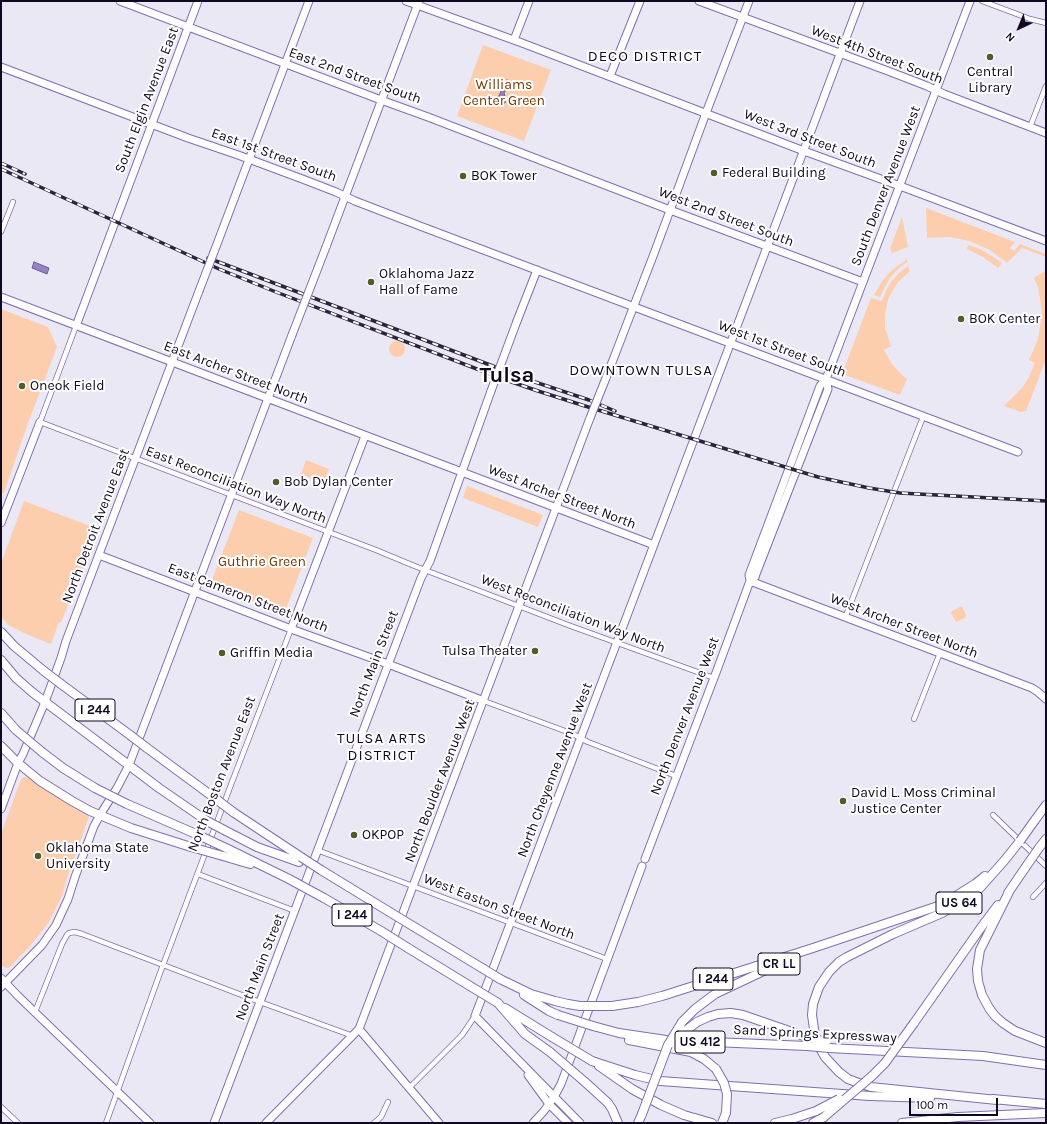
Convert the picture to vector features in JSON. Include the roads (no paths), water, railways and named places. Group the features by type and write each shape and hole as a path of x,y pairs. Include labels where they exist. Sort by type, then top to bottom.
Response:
{"highway":[{"name":"I 244","path":"1,632 14,646 61,684 300,860 321,870 500,979 531,994 580,1006 612,1006 650,999 814,948 938,906 975,884 1004,861 1046,804"},
{"path":"1,660 16,678 45,702 159,788 207,821 257,847 300,860"},
{"name":"I 244","path":"1,714 16,730 42,752 63,768 95,788 127,804 196,834 224,852 276,872 324,898 592,1061 632,1089 661,1105 684,1115 712,1123"},
{"path":"1,746 18,763 54,790 100,815 149,834 191,846 224,852"},
{"path":"813,1123 824,1117 872,1076 884,1063 1046,839"},
{"name":"US 64","path":"1004,861 979,889 961,902 942,913 894,934 839,962 829,972 819,987 813,1004 813,1026 817,1043 824,1057 839,1072 848,1079 856,1082 871,1087 1046,1104"},
{"name":"US 64","path":"1010,890 980,950 978,981 982,995 992,1012 1003,1023 1015,1031 1046,1043"},
{"name":"CR LL","path":"638,1123 668,1045 682,1022 695,1009 715,994 814,948"},
{"name":"Sand Springs Expressway","path":"500,979 549,1011 619,1033 666,1040 807,1046 827,1045 848,1048 983,1056 1046,1065"},
{"path":"498,1003 525,1034 550,1052 608,1103 618,1123"},
{"path":"663,1061 677,1038 685,1030 697,1022 718,1014 731,1013 744,1015 827,1045"},
{"path":"593,1026 623,1038 691,1052 704,1059 716,1069 721,1077 727,1094 726,1113 722,1123"},
{"path":"592,1061 635,1075 660,1081 870,1096 997,1100"},
{"path":"775,1123 816,1111 838,1100 872,1076"},
{"path":"902,1123 958,1117 1046,1112"}],"main road":[{"name":"East 2nd Street South","path":"120,1 580,175"},
{"name":"South Elgin Avenue East","path":"76,326 198,1"},
{"name":"North Detroit Avenue East","path":"1,809 18,763 45,702 66,641 309,1"},
{"name":"West 3rd Street South","path":"406,1 418,3 804,151 1046,241"},
{"path":"514,40 529,1"},
{"path":"610,76 640,1"},
{"name":"West 4th Street South","path":"700,1 1046,133"},
{"name":"North Boulder Avenue West","path":"266,1123 359,1029 706,113 750,1"},
{"name":"North Cheyenne Avenue West","path":"475,1016 860,1"},
{"name":"South Denver Avenue West","path":"810,413 820,386 826,379 864,282 970,1"},
{"path":"150,1123 3,982 42,944 56,925 68,899 94,826 129,765 418,3"},
{"name":"East 1st Street South","path":"1,67 188,138 249,159 362,204 537,270"},
{"name":"West 2nd Street South","path":"580,175 864,282"},
{"name":"West 1st Street South","path":"537,270 1018,452"},
{"name":"North Main Street","path":"214,1123 421,578 430,561 466,459 537,270"},
{"name":"East Archer Street North","path":"1,297 462,473"},
{"name":"South Denver Avenue West","path":"817,416 828,389 826,379"},
{"name":"North Denver Avenue West","path":"533,1123 544,1111 561,1084 750,581 749,575 810,413"},
{"name":"North Denver Avenue West","path":"750,581 755,577 817,416"},
{"path":"1,523 40,422"},
{"name":"North Boston Avenue East","path":"291,628 365,436"},
{"name":"West Archer Street North","path":"462,473 654,545"},
{"name":"East Cameron Street North","path":"99,555 484,701"},
{"name":"West Archer Street North","path":"750,581 1032,688 1046,699"},
{"path":"475,1016 580,1123"},
{"path":"359,1029 439,1123"},
{"path":"517,1059 549,1104 568,1123"}],"street":[{"path":"982,1 1036,21 1046,23"},
{"path":"1030,127 1046,86"},
{"path":"1,232 13,202"},
{"path":"40,422 76,326"},
{"path":"845,618 923,417"},
{"name":"East Reconciliation Way North","path":"40,422 425,570"},
{"name":"West Reconciliation Way North","path":"425,570 714,678"},
{"name":"North Boston Avenue East","path":"106,1123 163,965 291,628"},
{"path":"914,719 940,653"},
{"path":"484,701 572,734 595,746 676,776"},
{"path":"993,815 1046,866"},
{"name":"West Easton Street North","path":"317,850 607,959"},
{"path":"198,874 295,911"},
{"path":"1033,897 1046,883"},
{"path":"35,1012 62,944 69,933 75,932 353,1036"},
{"name":"North Cheyenne Avenue West","path":"409,1088 462,1035 475,1016"},
{"path":"374,1123 381,1117 388,1102"},
{"path":"1,1107 18,1123"}],"railway":[{"path":"1,163 25,174"},
{"path":"1,169 219,269 503,379 585,406 818,477 869,488 900,493 1046,501"},
{"path":"208,258 615,411"}],"place":[{"name":"Central Library","path":"990,57"},
{"name":"Federal Building","path":"714,173"},
{"name":"BOK Tower","path":"463,176"},
{"name":"Oklahoma Jazz Hall of Fame","path":"371,282"},
{"name":"BOK Center","path":"961,319"},
{"name":"Oneok Field","path":"22,386"},
{"name":"Bob Dylan Center","path":"276,482"},
{"name":"Tulsa Theater","path":"535,651"},
{"name":"Griffin Media","path":"222,653"},
{"name":"David L. Moss Criminal Justice Center","path":"843,801"},
{"name":"OKPOP","path":"354,835"},
{"name":"Oklahoma State University","path":"38,856"}],"district":[{"name":"DECO DISTRICT","path":"645,57"},
{"name":"DOWNTOWN TULSA","path":"641,371"},
{"name":"Tulsa","path":"507,376"},
{"name":"TULSA ARTS DISTRICT","path":"382,748"}],"park label":[{"name":"Williams Center Green","path":"504,94"},
{"name":"Guthrie Green","path":"262,562"}]}
